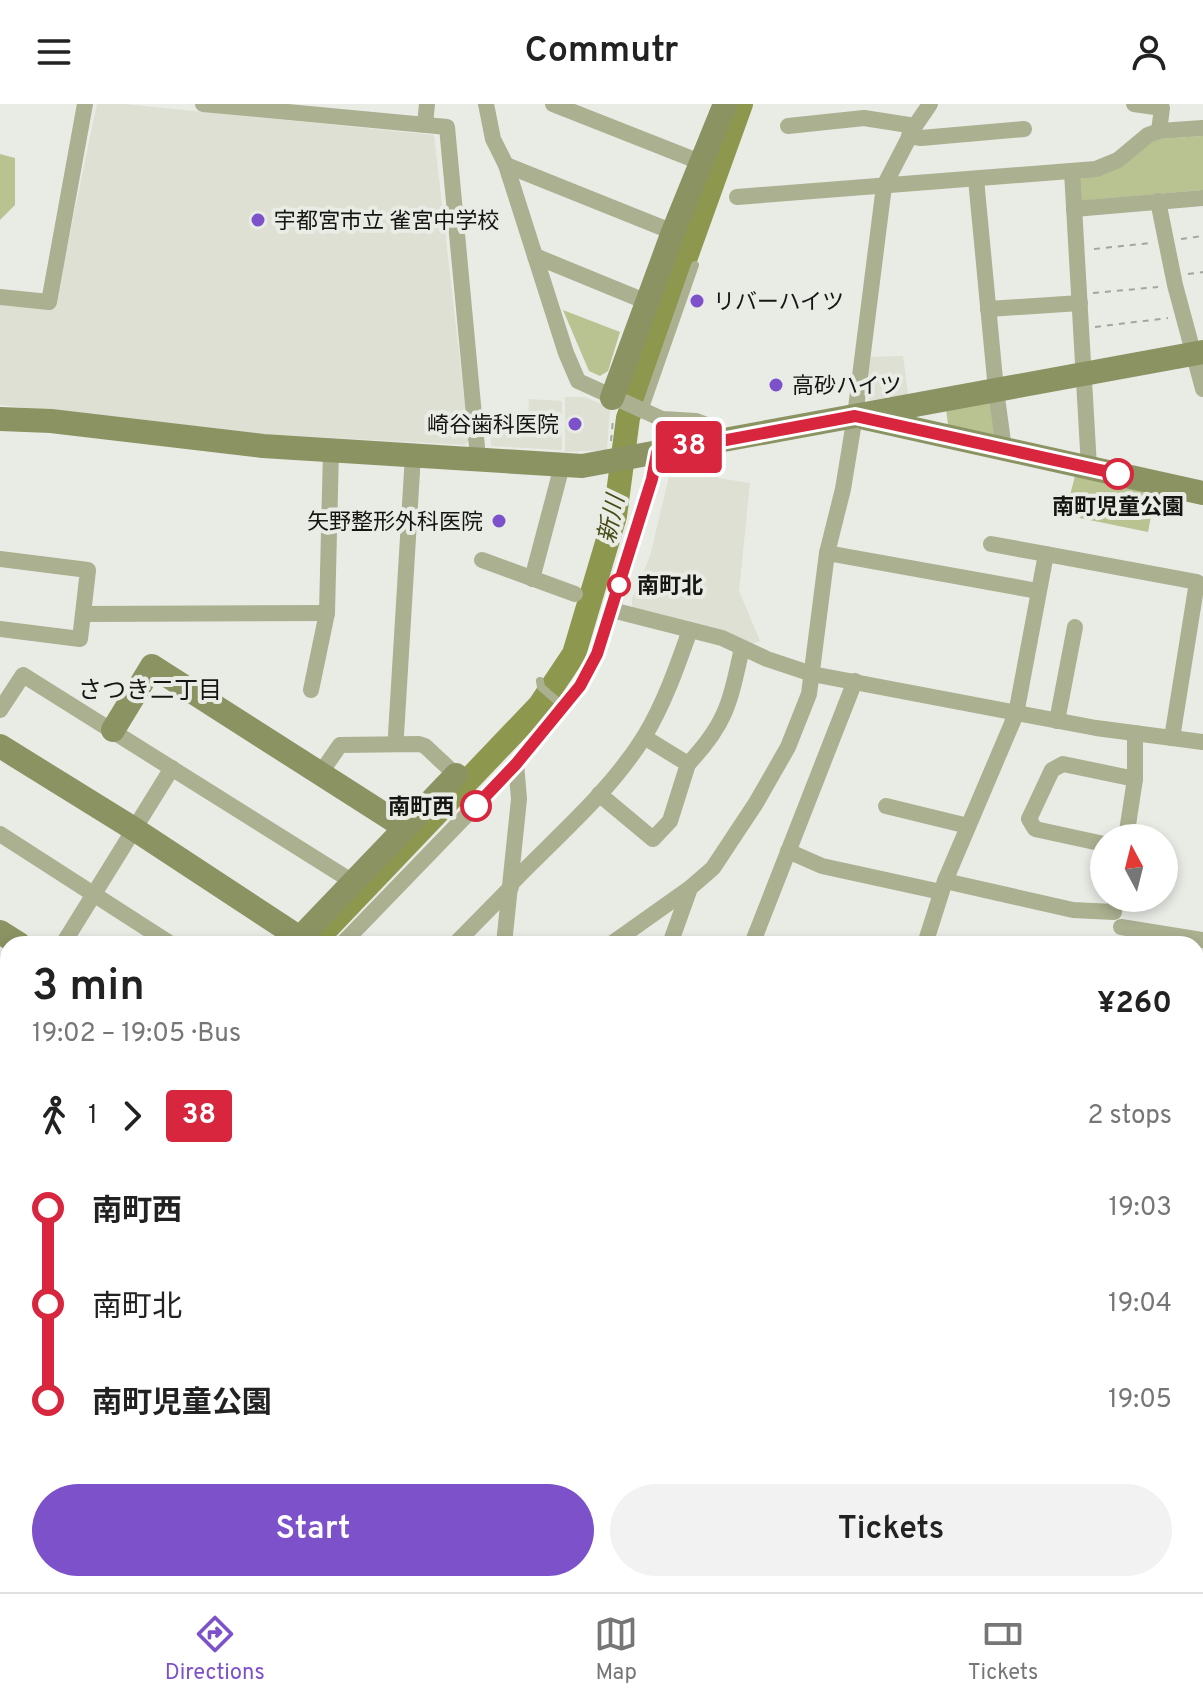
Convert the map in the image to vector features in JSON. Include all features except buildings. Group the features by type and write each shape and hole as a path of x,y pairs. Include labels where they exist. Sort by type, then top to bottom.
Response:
{"street":[{"path":"0,297 49,302 85,104"},
{"path":"203,104 303,109 447,127 478,458"},
{"path":"425,125 427,104"},
{"path":"486,104 493,139 506,165 566,353 578,381 662,419 704,424 710,443"},
{"path":"553,104 700,162"},
{"path":"613,398 673,232 725,104"},
{"path":"827,123 836,104"},
{"path":"622,936 713,868 788,747 809,694 827,553 843,489 855,416 884,186 912,131 930,104"},
{"path":"1134,104 1162,108 1159,131"},
{"path":"788,126 864,118 912,131 921,138 1024,129"},
{"path":"737,197 1096,169 1118,160 1148,135 1159,131 1203,128"},
{"path":"506,165 673,232"},
{"path":"1072,172 1089,467"},
{"path":"976,179 1004,449"},
{"path":"1074,209 1203,198"},
{"path":"1158,201 1183,316 1198,352 1203,389"},
{"path":"535,256 647,302"},
{"path":"988,309 1080,298"},
{"path":"0,419 51,421 263,446 562,466 610,462 1198,352"},
{"path":"946,399 936,413 938,423 950,437"},
{"path":"855,416 1203,493"},
{"path":"311,690 327,613 331,451"},
{"path":"396,735 413,455"},
{"path":"351,936 516,764 560,702 580,686 597,654 652,479 646,455"},
{"path":"532,579 562,466"},
{"path":"991,544 1197,582 1172,738"},
{"path":"827,553 1038,591"},
{"path":"927,936 943,886 1016,714 1046,554"},
{"path":"0,559 88,570 80,639 0,629"},
{"path":"482,560 575,594"},
{"path":"612,610 722,638 812,674 1016,714 1203,742"},
{"path":"83,614 327,613"},
{"path":"1057,721 1075,627"},
{"path":"463,936 599,794 644,737 669,690 690,630"},
{"path":"599,794 653,839 670,821 688,764 708,742 728,708 742,648"},
{"path":"113,730 152,666 404,827"},
{"path":"0,710 23,675 353,882"},
{"path":"755,936 855,681"},
{"path":"1128,824 1135,779 1135,733"},
{"path":"644,737 688,764"},
{"path":"302,936 456,775 419,744 340,745 320,774"},
{"path":"0,746 134,829 290,936"},
{"path":"505,936 519,799 516,764"},
{"path":"1090,841 1035,829 1029,819 1052,770 1063,764 1135,779"},
{"path":"68,936 172,768"},
{"path":"886,806 968,826"},
{"path":"0,834 159,936"},
{"path":"788,851 822,866 1090,911"},
{"path":"673,936 690,888"},
{"path":"1121,927 1178,936"}],"lane":[{"path":"641,410 695,265"},
{"path":"541,684 560,702"}],"path":[{"path":"1077,252 1203,236"},
{"path":"1080,298 1175,285"},
{"path":"1082,329 1183,316"},
{"path":"610,462 613,398"}],"shaded area":[{"name":"宇都宮市立 雀宮中学校","path":"97,104 124,104 434,135 469,440 465,445 265,434 0,405 0,305 54,309"},
{"path":"903,356 908,395 871,400 866,396 869,357"},
{"path":"565,397 585,397 610,408 607,450 565,452"},
{"path":"529,399 562,401 562,450 491,446 490,424 528,422"},
{"path":"721,452 718,478 750,483 739,591 760,641 753,643 642,613 632,607 632,599 650,556 671,468 691,457"}],"green space":[{"path":"1203,136 1203,190 1078,201 1074,176 1158,139"},
{"path":"0,154 15,158 15,205 0,220"},
{"path":"563,310 620,332 608,371 600,376 589,371"},
{"path":"994,400 1000,437 948,425 946,408"},
{"name":"南町児童公園","path":"1076,472 1156,490 1148,532 1065,515"}],"waterway":[{"name":"新川","path":"320,936 540,705 574,654 615,516 628,418 741,104"}],"bus line":[{"name":"38","path":"476,806 565,707 597,654 652,479 657,453 855,416 1118,474"}],"place":[{"name":"宇都宮市立 雀宮中学校","path":"258,220"},
{"name":"リバーハイツ","path":"697,301"},
{"name":"高砂ハイツ","path":"776,385"},
{"name":"崎谷歯科医院","path":"575,424"},
{"name":"南町児童公園","path":"1118,474"},
{"name":"矢野整形外科医院","path":"499,521"},
{"name":"南町北","path":"619,585"},
{"name":"南町西","path":"476,806"}],"district":[{"name":"さつき二丁目","path":"150,690"}]}
